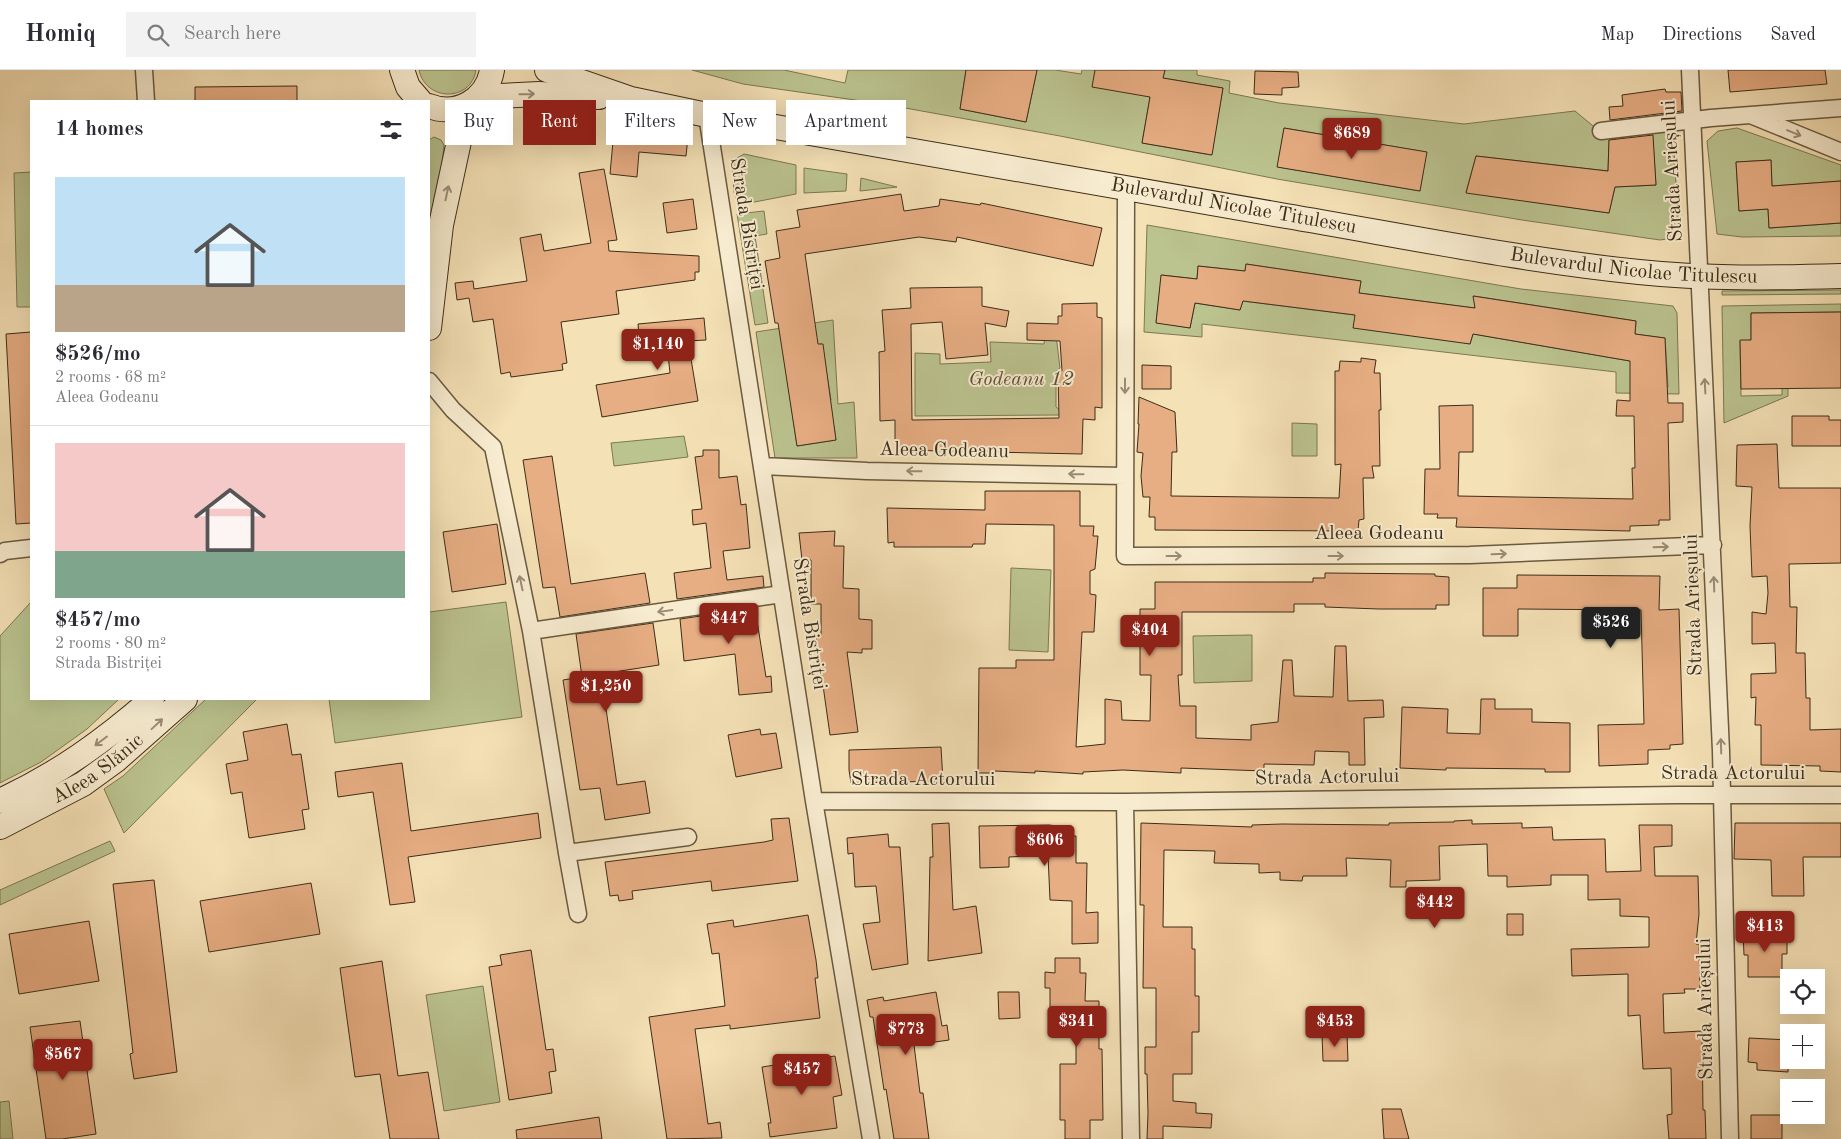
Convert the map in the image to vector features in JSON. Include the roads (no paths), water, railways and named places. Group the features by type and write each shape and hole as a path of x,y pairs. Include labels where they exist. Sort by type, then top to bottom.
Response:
{"main road":[{"path":"476,100 487,87 492,70"},
{"name":"Bulevardul Nicolae Titulescu","path":"547,70 631,99 703,114"},
{"name":"Bulevardul Nicolae Titulescu","path":"410,88 445,108"},
{"name":"Bulevardul Nicolae Titulescu","path":"476,100 509,95 539,94 631,99"},
{"name":"Bulevardul Nicolae Titulescu","path":"776,127 1438,242 1582,265 1641,273 1699,277 1841,276"},
{"path":"430,319 441,225 458,145"},
{"name":"Aleea Slănic","path":"0,800 34,785 79,758 151,700"},
{"name":"Aleea Slănic","path":"0,827 83,784 116,760 184,700"}],"street":[{"path":"144,70 146,100"},
{"name":"Strada Arieșului","path":"1690,70 1723,795 1730,1139"},
{"path":"1601,131 1692,120 1841,108"},
{"path":"1749,115 1841,152"},
{"name":"Strada Bistriței","path":"712,145 814,801 871,1139"},
{"name":"Aleea Godeanu","path":"1126,187 1125,556 1470,555 1713,545"},
{"path":"430,382 453,410 493,447 531,631 578,914"},
{"name":"Aleea Godeanu","path":"763,466 1125,476"},
{"path":"0,554 5,551 30,548"},
{"path":"531,631 782,594"},
{"name":"Strada Actorului","path":"814,801 1125,802 1841,795"},
{"path":"1125,802 1131,1139"},
{"path":"567,853 688,837"}],"park label":[{"name":"Godeanu 12","path":"1021,380"}]}
